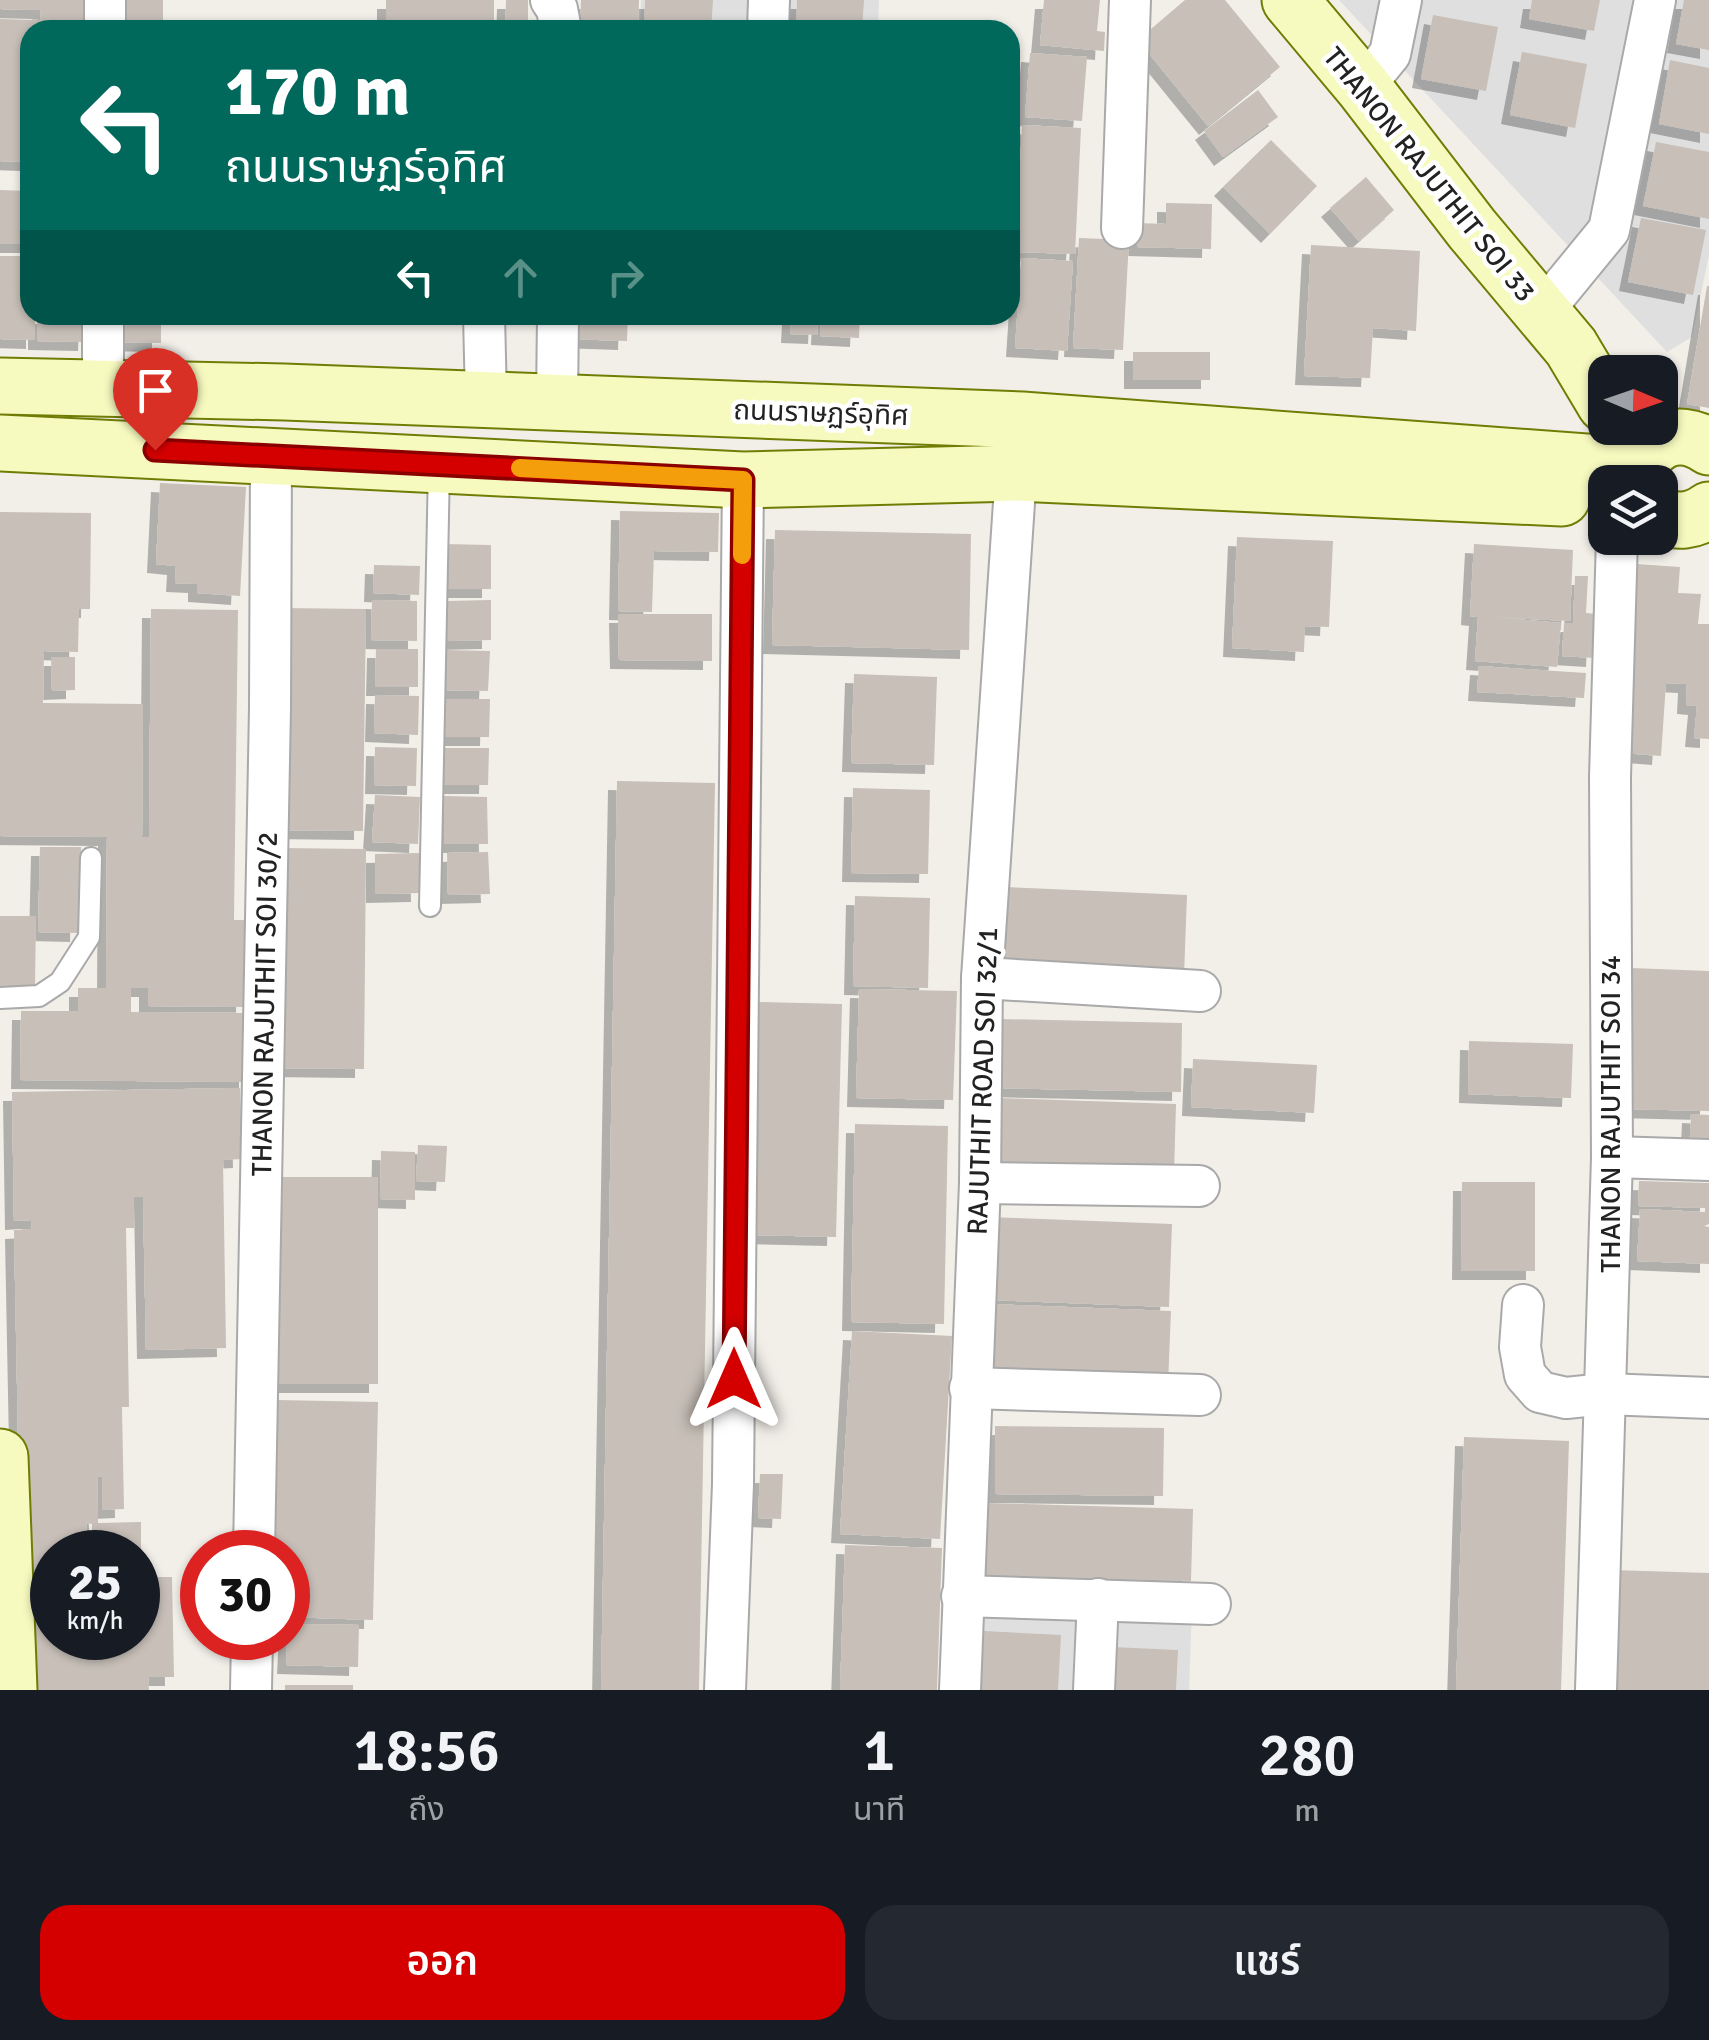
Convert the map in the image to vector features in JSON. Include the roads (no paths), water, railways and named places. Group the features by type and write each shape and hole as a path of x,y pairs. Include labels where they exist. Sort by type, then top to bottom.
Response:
{"street":[{"path":"1122,228 1130,0"},
{"name":"THANON RAJUTHIT SOI 33","path":"1290,0 1363,87 1472,229 1574,344 1588,371"},
{"path":"1363,87 1390,54 1401,0"},
{"path":"1574,344 1609,230 1655,0"},
{"path":"103,388 104,325"},
{"path":"484,325 486,400"},
{"path":"557,402 558,325"},
{"name":"ถนนราษฏร์อุทิศ","path":"0,386 1022,420 1605,465"},
{"name":"ถนนราษฏร์อุทิศ","path":"0,443 743,480 1016,473 1566,498 1588,492"},
{"name":"THANON RAJUTHIT SOI 30/2","path":"254,1530 271,456"},
{"name":"RAJUTHIT ROAD SOI 32/1","path":"960,1690 980,1183 982,978 1016,473"},
{"path":"724,1690 733,1484 743,480"},
{"name":"THANON RAJUTHIT SOI 34","path":"1596,1690 1612,1157 1610,777 1616,555"},
{"path":"982,978 1200,991"},
{"path":"1612,1157 1709,1160"},
{"path":"980,1183 1199,1186"},
{"path":"1523,1305 1520,1347 1524,1375 1540,1392 1566,1398 1605,1394 1709,1398"},
{"path":"970,1388 1200,1395"},
{"path":"0,1458 9,1690"},
{"path":"962,1596 1210,1604"},
{"path":"1094,1690 1098,1600"},
{"path":"250,1690 251,1660"}],"lane":[{"path":"430,906 439,464"},
{"path":"0,998 38,996 60,982 89,938 91,858"}]}
